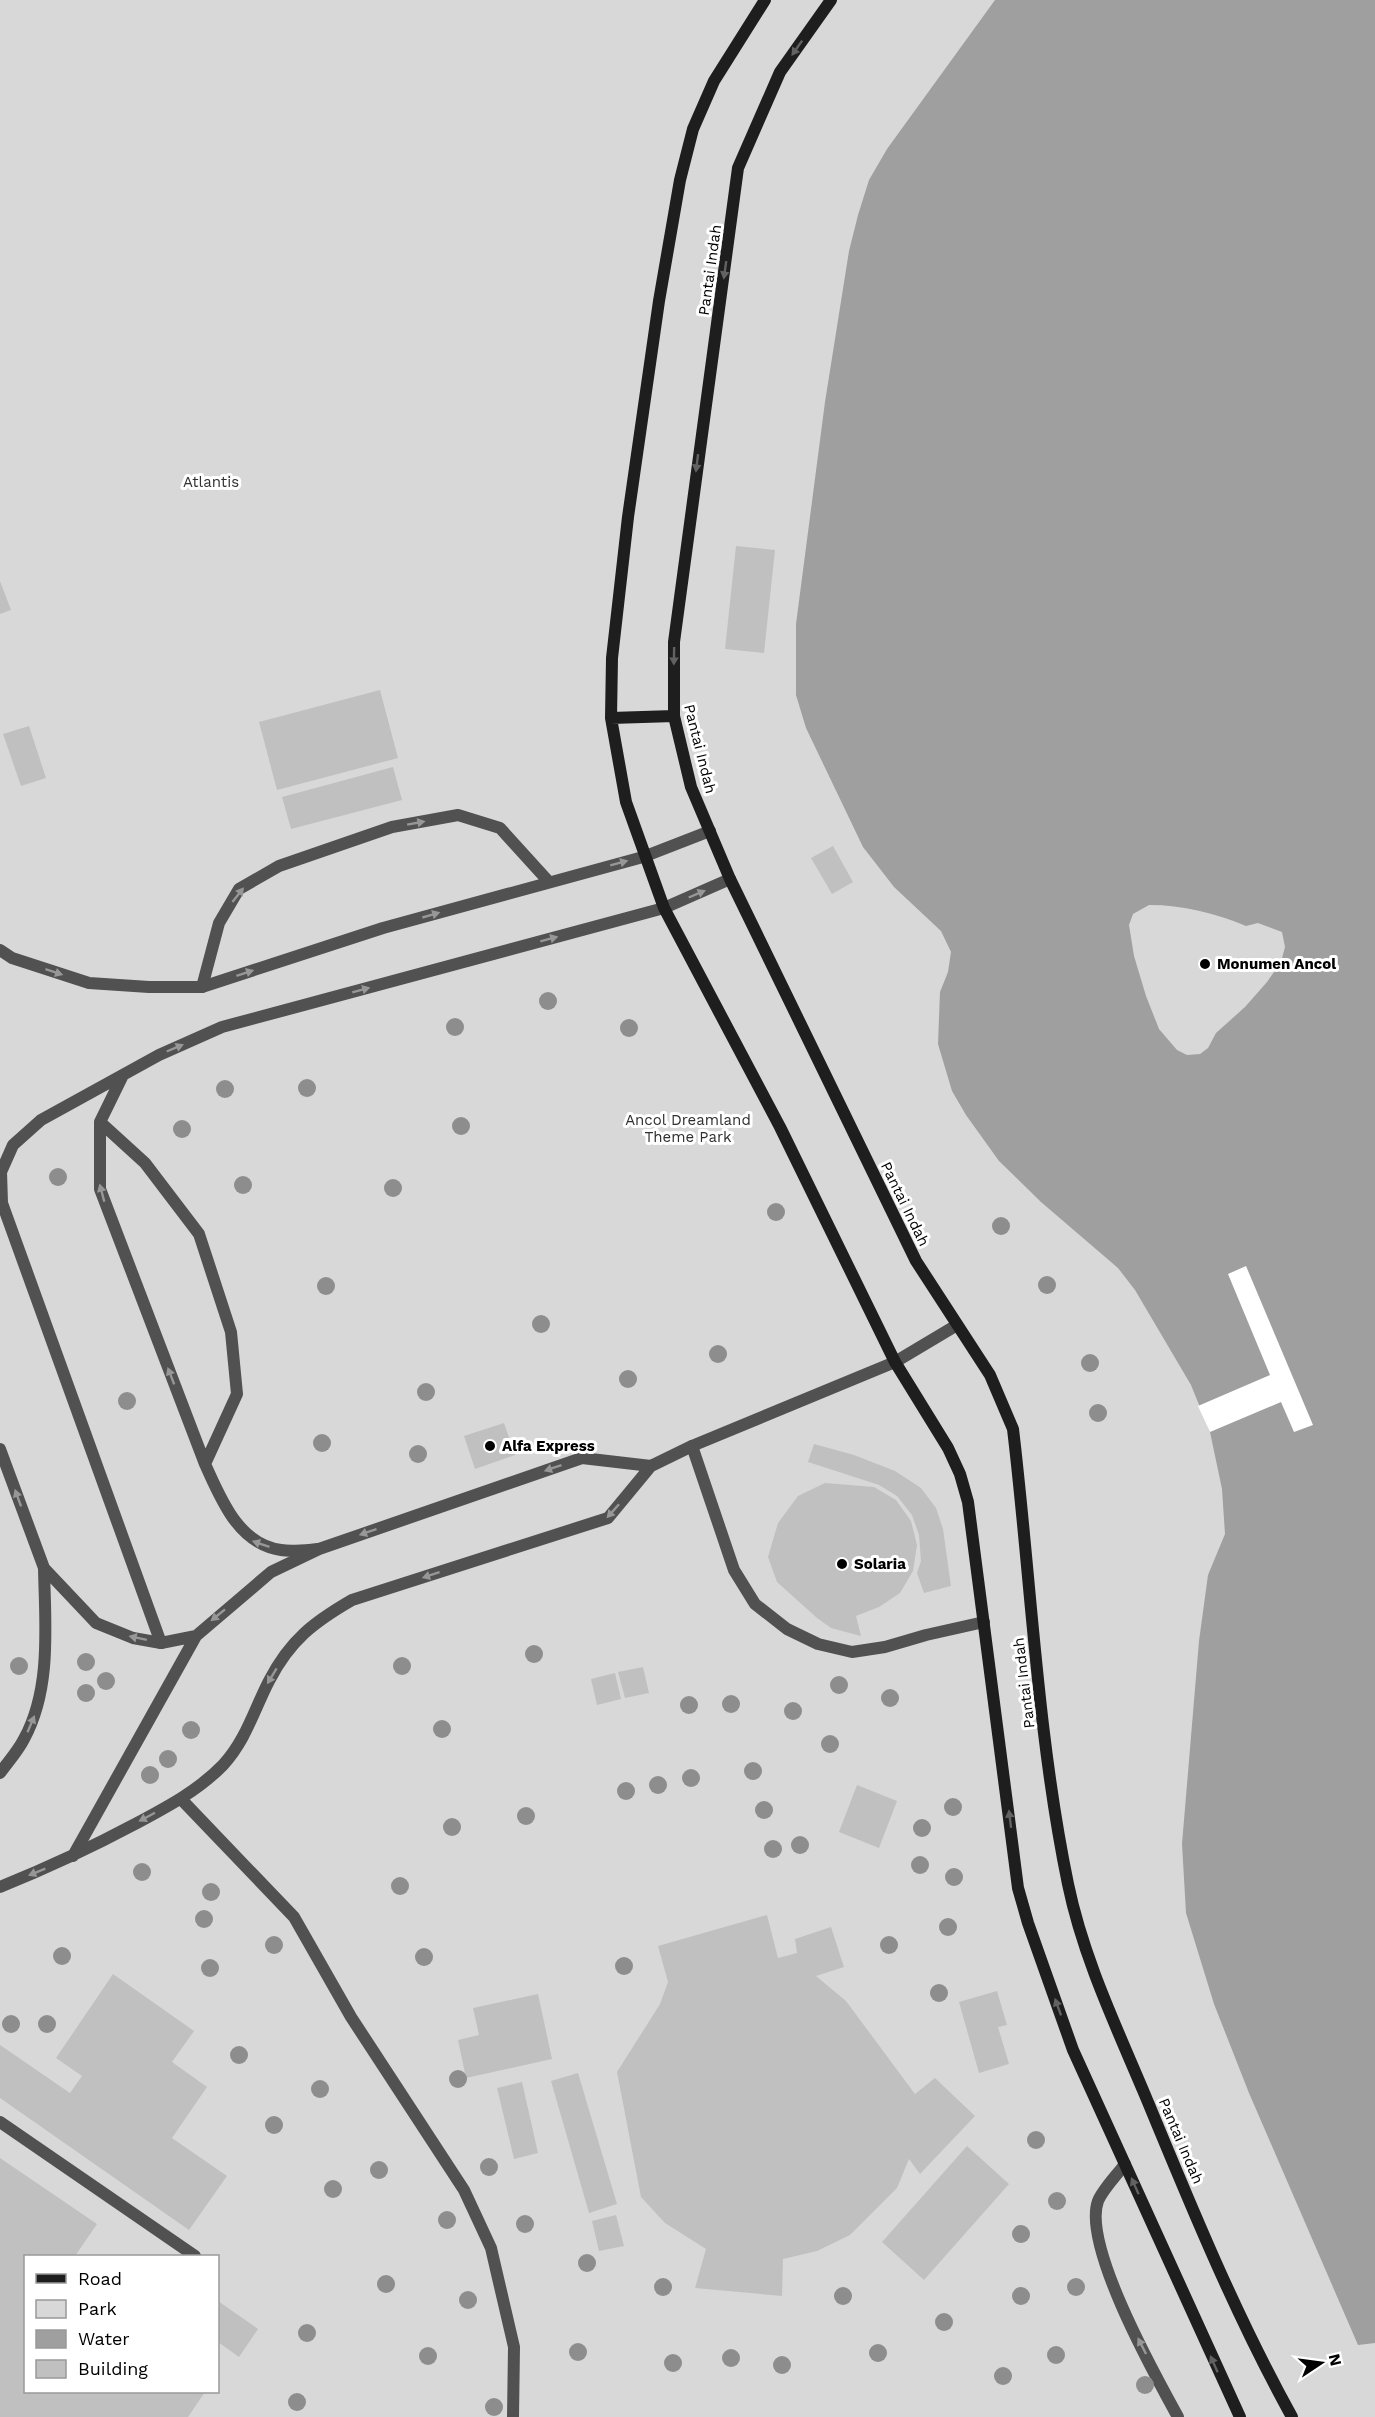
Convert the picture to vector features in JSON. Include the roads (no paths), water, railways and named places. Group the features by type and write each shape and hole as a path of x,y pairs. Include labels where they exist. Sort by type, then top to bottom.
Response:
{"street":[{"name":"Pantai Indah","path":"765,0 714,81 693,129 680,180 659,301 628,517 612,658 611,718 626,802 664,908 780,1127 896,1362 948,1448 960,1474 968,1502 1020,1896 1073,2050 1240,2417"},
{"name":"Pantai Indah","path":"831,0 780,72 738,168 674,642 674,716 691,787 730,879 916,1261 990,1375 1013,1429 1052,1790 1069,1887 1095,1975 1247,2332 1292,2417"},
{"path":"611,718 674,716"},
{"path":"202,987 219,922 239,889 279,866 392,827 458,815 500,828 549,882"},
{"path":"0,950 12,958 90,983 149,987 202,987 383,928 644,857 710,831"},
{"path":"161,1642 2,1203 1,1172 14,1145 41,1120 159,1054 222,1028 664,908 730,879"},
{"path":"123,1075 100,1122 100,1189 205,1464 224,1505 251,1540 280,1550 319,1549"},
{"path":"100,1122 145,1163 199,1234 231,1332 237,1394 205,1464"},
{"path":"0,1887 73,1857 181,1799 222,1766 241,1742 269,1680 291,1646 317,1621 352,1600 608,1518 651,1466 692,1446 896,1362 957,1325"},
{"path":"692,1446 734,1570 755,1604 787,1629 818,1644 852,1652 885,1647 984,1622"},
{"path":"0,1449 2,1462 44,1568 46,1648 35,1716 24,1741 0,1773"},
{"path":"73,1857 195,1636 272,1572 319,1549 582,1458 651,1466"},
{"path":"44,1568 96,1623 133,1638 161,1642 195,1636"},
{"path":"181,1799 294,1917 351,2017 464,2190 491,2248 514,2347 513,2417"},
{"path":"0,2122 194,2255"},
{"path":"1125,2164 1098,2201 1096,2238 1119,2301 1178,2417"}],"water":[{"path":"995,0 1375,0 1375,2343 1358,2345 1249,2093 1214,2004 1186,1913 1182,1844 1199,1641 1208,1575 1225,1534 1222,1489 1210,1432 1191,1385 1135,1290 1118,1268 1041,1202 999,1161 952,1091 938,1044 940,992 948,972 951,952 941,931 894,887 863,847 806,728 796,695 796,624 825,402 849,251 869,180 887,149","holes":["1149,905 1174,906 1199,911 1246,926 1258,923 1282,932 1285,947 1281,962 1245,1007 1216,1033 1208,1048 1200,1054 1187,1055 1177,1050 1159,1029 1146,996 1134,956 1129,925 1133,914"]}],"place":[{"name":"Monumen Ancol","path":"1205,964"},
{"name":"Alfa Express","path":"490,1446"},
{"name":"Solaria","path":"842,1564"}],"park label":[{"name":"Atlantis","path":"211,482"},
{"name":"Ancol Dreamland Theme Park","path":"688,1128"}]}
